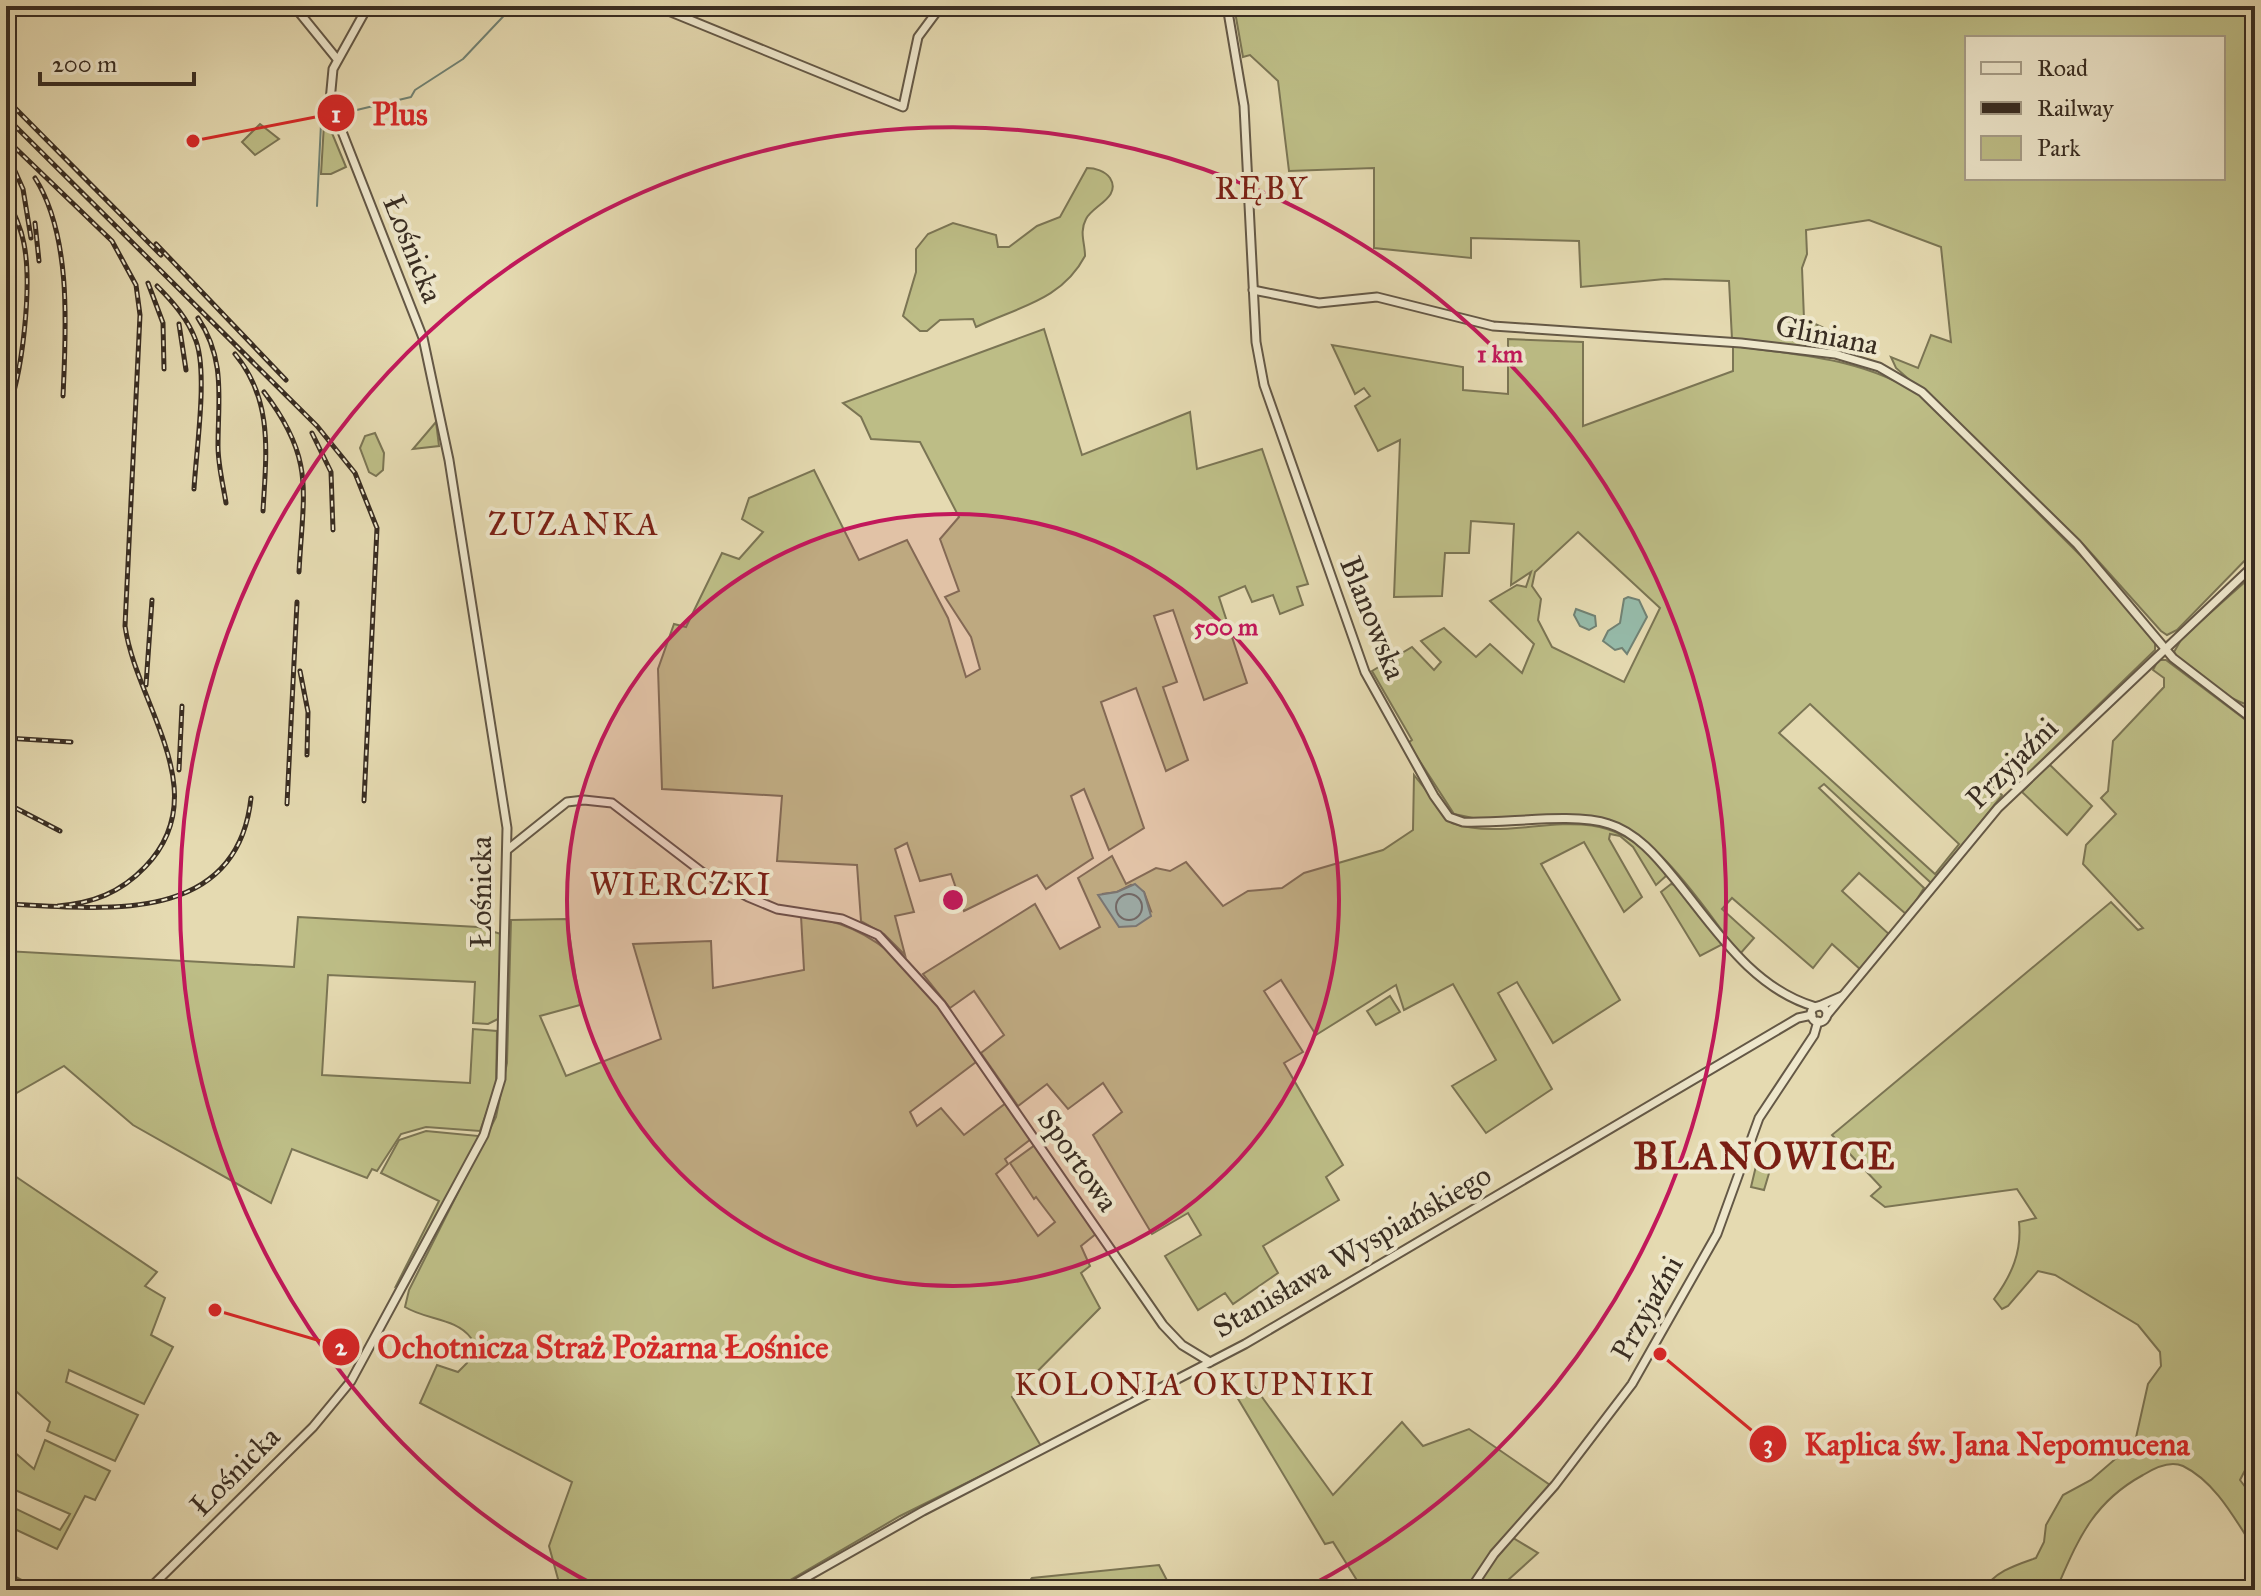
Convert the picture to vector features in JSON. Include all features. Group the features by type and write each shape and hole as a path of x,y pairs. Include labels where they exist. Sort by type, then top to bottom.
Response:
{"street":[{"path":"294,6 337,59 368,6"},
{"path":"656,6 903,107 918,37 941,6"},
{"name":"Blanowska","path":"1227,6 1244,106 1256,342 1265,389 1352,639 1376,693 1444,811 1454,821 1463,822 1590,821 1613,825 1662,863 1759,978 1799,1001 1818,1007"},
{"name":"Łośnicka","path":"148,1590 294,1446 344,1390 380,1333 484,1135 497,1100 503,1051 507,850 504,806 456,503 428,357 330,101 331,78 337,59"},
{"name":"Gliniana","path":"1253,290 1319,303 1377,297 1493,326 1741,343 1835,354 1879,367 1922,392 2099,567 2194,677 2255,721"},
{"name":"Przyjaźni","path":"1827,1015 1993,813 2255,564"},
{"name":"Sportowa","path":"507,850 567,802 612,803 702,872 777,909 861,926 885,941 917,974 1155,1315 1182,1345 1210,1362"},
{"name":"Przyjaźni","path":"1470,1590 1632,1384 1717,1234 1759,1118 1814,1035 1812,1017 1818,1007 1842,996"},
{"path":"1799,1001 1812,1017"},
{"path":"1818,1007 1827,1015"},
{"name":"Stanisława Wyspiańskiego","path":"784,1590 923,1511 1210,1362 1812,1017 1827,1015"}],"green space":[{"path":"1234,6 2255,6 2255,550 2177,630 2167,635 2161,631 2083,544 1973,436 1896,368 1891,357 1918,368 1931,335 1951,342 1941,247 1869,220 1806,230 1807,254 1802,268 1804,319 1844,337 1834,350 1732,339 1729,281 1665,279 1581,287 1579,241 1471,238 1471,258 1374,248 1374,168 1289,171 1278,81 1250,55 1243,57"},
{"path":"327,121 346,167 331,174 321,174 324,124"},
{"path":"260,124 279,139 255,155 242,142"},
{"path":"1087,168 1100,170 1108,176 1113,185 1112,191 1086,219 1083,233 1085,256 1064,283 1038,300 976,327 973,319 940,320 927,331 920,331 903,316 916,272 916,249 928,234 953,223 996,235 998,247 1009,247 1037,226 1060,217"},
{"path":"1044,329 1082,455 1190,412 1197,469 1262,449 1308,584 1297,587 1303,605 1280,614 1273,595 1252,602 1245,586 1219,597 1247,683 1204,700 1173,610 1154,616 1177,682 1163,687 1188,760 1166,771 1136,688 1101,702 1144,828 1109,850 1084,789 1071,796 1093,858 1046,889 1037,875 964,911 951,874 920,881 907,843 895,849 914,912 895,916 905,955 884,934 861,921 857,865 777,861 782,796 662,789 658,669 674,624 686,627 722,553 739,559 763,532 742,519 749,498 814,470 859,560 907,540 948,618 966,677 980,669 971,637 945,597 959,591 940,539 959,517 920,442 871,439 861,417 843,403"},
{"path":"1508,339 1583,342 1583,426 1733,371 1733,346 1830,360 1877,373 1921,396 2095,570 2155,643 2155,650 2015,786 1996,771 1990,784 2002,795 1934,882 1930,882 1824,784 1819,788 1924,888 1907,915 1859,873 1842,891 1891,936 1861,970 1832,944 1813,968 1732,898 1722,909 1754,938 1740,954 1694,893 1658,853 1616,824 1594,818 1473,818 1454,814 1408,743 1412,740 1372,671 1412,647 1434,670 1441,662 1421,641 1444,628 1476,657 1490,644 1522,673 1534,644 1490,601 1517,585 1526,587 1531,572 1511,585 1514,524 1471,521 1469,553 1445,553 1442,596 1394,597 1400,440 1378,451 1355,406 1370,396 1364,388 1355,394 1332,345 1463,367 1463,390 1508,394","holes":["1578,532 1660,608 1624,682 1552,647 1538,620 1541,599 1532,586 1535,572","1810,704 1959,844 1935,874 1779,733"]},
{"path":"436,422 439,446 413,449"},
{"path":"375,433 384,453 383,470 376,476 369,472 360,448 365,436"},
{"path":"2255,573 2255,708 2198,679 2174,652 2182,638"},
{"path":"2158,660 2166,660 2255,727 2255,1451 2240,1480 2255,1500 2255,1550 2206,1482 2183,1466 2168,1464 2126,1486 2099,1511 2080,1539 2056,1590 1985,1590 2000,1574 2036,1558 2044,1542 2046,1525 2063,1495 2091,1480 2135,1442 2148,1384 2161,1366 2160,1352 2138,1325 2055,1275 2038,1271 2002,1309 1994,1299 2014,1262 2019,1243 2019,1222 2036,1218 2017,1189 1885,1207 1871,1196 1881,1187 1832,1135 2111,902 2138,930 2143,928 2083,864 2086,845 2116,814 2101,798 2108,791 2113,741 2164,687 2164,678 2153,670"},
{"path":"2049,764 2092,806 2067,835 2022,792"},
{"path":"1414,775 1452,823 1502,829 1577,824 1601,827 1624,836 1647,853 1666,876 1656,885 1633,847 1620,836 1610,834 1609,839 1642,897 1624,912 1584,842 1541,864 1620,1000 1553,1043 1517,982 1498,993 1552,1089 1486,1133 1452,1086 1496,1060 1453,984 1404,1010 1396,985 1316,1035 1281,980 1264,991 1303,1052 1284,1063 1343,1165 1326,1177 1339,1200 1263,1246 1278,1273 1233,1304 1225,1293 1198,1310 1165,1256 1201,1235 1188,1213 1152,1234 1093,1135 1122,1112 1103,1083 1068,1109 1047,1084 1018,1106 981,1053 1004,1035 974,991 950,1008 923,974 1035,904 1060,949 1100,927 1078,878 1112,856 1126,884 1156,868 1170,871 1186,862 1223,906 1248,891 1282,888 1304,873 1383,850 1413,830","holes":["1131,885 1144,892 1151,911 1102,894 1117,892"]},
{"path":"1671,884 1723,944 1700,956 1661,892"},
{"path":"801,916 860,932 905,966 924,988 976,1062 910,1112 917,1126 941,1108 964,1135 1006,1103 1031,1139 1005,1159 1008,1164 996,1174 1038,1236 1055,1222 1036,1197 1034,1199 1010,1163 1035,1145 1097,1233 1081,1246 1090,1266 1081,1273 1100,1308 1012,1397 1041,1446 900,1516 773,1590 561,1590 549,1546 572,1482 420,1403 437,1365 458,1372 467,1363 471,1338 465,1331 449,1323 405,1307 409,1290 496,1117 507,1063 511,920 567,919 580,1005 540,1016 566,1076 661,1039 633,944 711,941 713,988 804,970"},
{"path":"298,917 478,927 501,934 500,1011 498,1019 488,1024 473,1023 475,982 328,975 322,1075 470,1083 473,1029 497,1031 496,1086 480,1131 426,1127 401,1134 377,1171 372,1169 367,1178 292,1149 271,1203 133,1125 64,1066 6,1099 6,951 294,967"},
{"path":"1390,996 1400,1012 1376,1025 1367,1011"},
{"path":"426,1131 479,1136 402,1283 396,1286 439,1201 381,1173 399,1140"},
{"path":"1756,1166 1770,1170 1764,1190 1751,1187"},
{"path":"6,1170 157,1272 145,1286 165,1298 151,1335 173,1347 144,1404 69,1370 66,1382 138,1415 115,1461 47,1431 50,1422 6,1382"},
{"path":"1254,1386 1333,1495 1402,1422 1423,1446 1469,1429 1550,1485 1510,1536 1538,1553 1497,1590 1363,1590 1333,1542 1325,1544 1237,1397"},
{"path":"45,1440 110,1471 95,1500 85,1496 57,1549 6,1525 6,1504 60,1530 70,1514 6,1486 6,1445 34,1469"},
{"path":"1159,1565 1172,1590 1022,1590 1032,1578"},
{"path":"6,1572 41,1590 6,1590"}],"water":[{"path":"1624,599 1639,600 1647,617 1627,654 1622,648 1615,650 1603,641 1608,631 1620,623"},
{"path":"1576,609 1595,616 1596,626 1589,630 1580,626 1574,615"},
{"path":"1135,884 1144,892 1151,916 1136,926 1119,927 1098,895 1117,892"}],"waterway":[{"path":"340,114 411,97 415,90 463,59 513,6"},
{"path":"317,206 321,124 326,119"}],"railway":[{"path":"6,99 161,255"},
{"path":"6,117 317,426 355,473 377,528 364,801"},
{"path":"6,139 112,241 136,285 140,315 125,626 132,656 166,748 173,779 174,809 165,839 145,867 126,884 105,895 58,906"},
{"path":"6,151 23,189 31,238"},
{"path":"35,178 47,201 61,255 65,313 63,396"},
{"path":"6,198 23,238 27,283 21,354 6,414"},
{"path":"35,223 39,261"},
{"path":"156,244 286,380"},
{"path":"148,283 163,323 164,369"},
{"path":"157,286 184,318 193,333 199,355 201,392 194,489"},
{"path":"198,318 217,365 218,453 226,503"},
{"path":"179,324 186,370"},
{"path":"235,354 248,372 262,410 266,449 263,511"},
{"path":"264,392 281,416 299,458 303,498 299,572"},
{"path":"312,433 331,472 333,530"},
{"path":"146,685 152,600"},
{"path":"287,804 297,602"},
{"path":"300,671 308,712 307,755"},
{"path":"179,770 182,706"},
{"path":"6,738 71,742"},
{"path":"6,904 121,906 158,901 192,890 220,870 240,840 251,798"},
{"path":"6,803 60,831"}],"place":[{"name":"Plus","path":"193,141"},
{"name":"Ochotnicza Straż Pożarna Łośnice","path":"215,1310"},
{"name":"Kaplica św. Jana Nepomucena","path":"1660,1354"}],"district":[{"name":"RĘBY","path":"1262,188"},
{"name":"ZUZANKA","path":"574,524"},
{"name":"WIERCZKI","path":"681,884"},
{"name":"BLANOWICE","path":"1765,1156"},
{"name":"KOLONIA OKUPNIKI","path":"1195,1384"}]}
